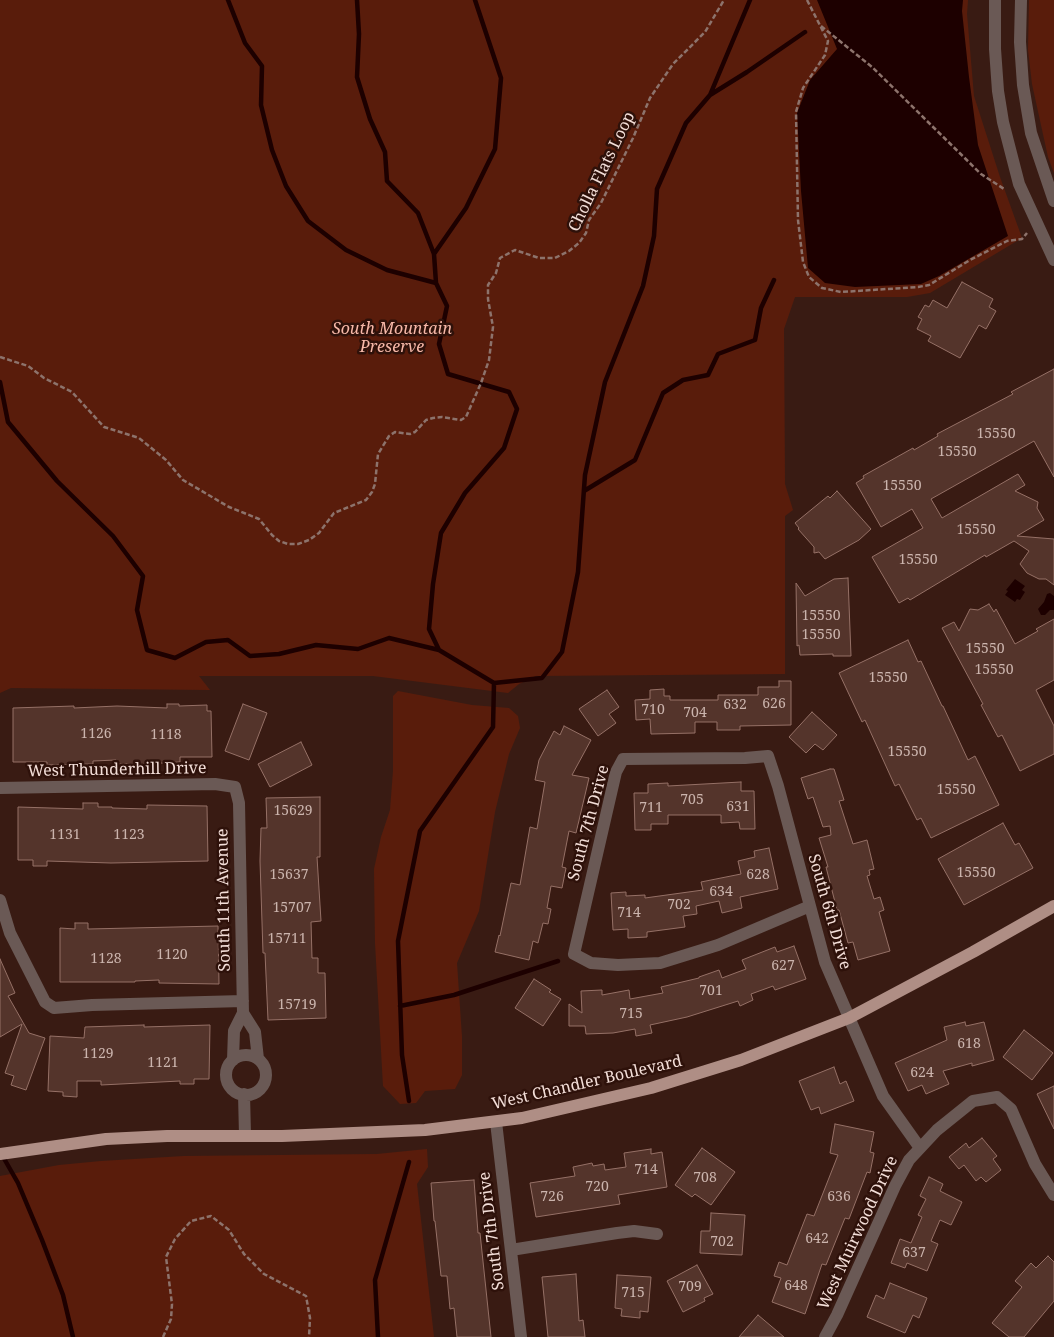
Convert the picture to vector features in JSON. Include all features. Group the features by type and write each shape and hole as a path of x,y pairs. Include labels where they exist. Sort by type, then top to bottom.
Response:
{"main road":[{"name":"West Chandler Boulevard","path":"0,1154 106,1139 167,1136 282,1136 425,1130 522,1118 651,1088 740,1060 849,1018 973,952 1054,906"}],"street":[{"path":"995,0 997,82 1003,122 1017,177 1054,260"},
{"path":"1021,0 1020,42 1023,86 1031,132 1054,200"},
{"name":"South 6th Drive","path":"623,759 745,758 768,756 778,786 825,962 883,1096 920,1148"},
{"name":"South 7th Drive","path":"623,759 616,772 574,954 591,963 618,966 660,963 718,945 810,906"},
{"name":"West Thunderhill Drive","path":"0,788 215,784 235,787"},
{"name":"South 11th Avenue","path":"235,787 239,803 243,1007 234,1031 234,1060 227,1069 227,1081 234,1090 244,1094 256,1091 264,1082 265,1070 258,1059 255,1032 243,1007"},
{"path":"0,900 10,933 45,1002 54,1008 92,1005 243,1007"},
{"path":"234,1060 248,1055 258,1059"},
{"path":"244,1094 245,1135"},
{"name":"West Muirwood Drive","path":"825,1337 837,1316 895,1186 909,1160 937,1130 973,1101 996,1097 1011,1109 1035,1164 1054,1195"},
{"name":"South 7th Drive","path":"496,1122 521,1337"},
{"path":"510,1250 617,1232 634,1231 657,1234"}],"path":[{"name":"Cholla Flats Loop","path":"0,357 28,366 44,378 72,392 104,428 139,438 166,460 183,480 229,507 259,519 279,541 288,544 298,544 309,540 319,533 334,513 366,500 372,492 378,454 389,436 395,432 410,434 416,432 426,420 433,418 442,417 461,420 466,417 489,360 493,327 488,299 488,285 496,273 500,258 515,250 540,258 554,258 569,251 579,243 586,233 589,220 601,203 633,138 650,98 674,64 705,32 724,0"},
{"path":"807,0 828,41 825,54 803,88 796,112 798,220 803,262 809,277 822,288 841,292 929,285 970,260 1008,241 1022,239 1036,223"},
{"path":"819,24 872,67 981,174 1004,188"},
{"path":"163,1337 170,1319 172,1304 166,1257 175,1239 191,1221 211,1216 229,1230 244,1254 264,1274 306,1296 310,1318 309,1337"}],"green space":[{"name":"South Mountain Preserve","path":"0,0 968,0 967,14 974,96 1022,238 930,293 907,297 795,297 784,329 785,484 793,510 785,516 785,674 536,676 519,684 508,693 373,676 199,676 210,690 11,688 0,693"},
{"path":"1029,0 1054,0 1054,173 1048,157 1032,84 1028,50"},
{"path":"398,691 472,705 509,708 518,716 520,728 509,754 495,812 479,911 457,963 462,1037 462,1075 455,1089 425,1091 416,1103 400,1104 383,1086 375,943 374,869 381,837 390,810 393,771 393,696"},
{"path":"427,1149 428,1167 417,1184 434,1337 0,1337 0,1176 59,1165 101,1161 184,1156 377,1154"}],"shaded area":[{"path":"817,0 963,0 962,11 978,145 1008,236 939,276 921,284 855,287 825,283 808,268 801,191 797,113 810,80 837,49"},
{"path":"1015,579 1025,586 1022,590 1025,592 1020,600 1017,599 1015,602 1005,595 1008,591 1006,590"},
{"path":"1050,593 1054,596 1054,610 1041,615 1038,609 1044,602 1047,594"}],"building":[{"path":"962,282 993,299 989,307 996,311 986,329 979,325 960,358 928,341 931,336 917,329 922,319 918,317 925,305 929,307 933,300 947,308"},
{"path":"1054,369 1054,477 1034,441 931,499 942,518 1018,474 1025,485 1015,491 1038,502 1037,508 1044,520 1017,536 1054,539 1054,585 1046,579 1039,579 1027,573 1020,564 1029,551 1014,541 986,557 985,555 910,600 908,598 899,603 872,557 923,528 912,509 881,527 856,483 864,478 863,476 913,448 914,450 938,436 937,434 1013,394 1011,392"},
{"path":"837,491 871,529 859,540 825,559 819,552 814,553 814,547 795,523"},
{"path":"848,578 851,656 833,656 833,654 800,655 799,645 797,646 796,583 805,596 834,579"},
{"path":"989,604 994,612 996,609 1015,644 1054,619 1054,680 1036,690 1054,726 1054,754 1020,771 1002,735 998,737 981,705 983,704 942,628 954,622 959,631 970,609 978,610"},
{"path":"908,640 918,662 921,661 968,760 975,756 999,805 931,838 921,818 917,820 899,784 895,786 865,720 862,722 839,673"},
{"path":"779,681 791,681 791,725 740,726 740,730 717,730 717,722 695,722 695,733 651,734 650,719 636,720 635,700 650,699 650,690 664,689 664,696 670,696 670,700 718,700 718,695 758,695 758,687 779,687"},
{"path":"607,690 619,707 609,714 616,723 598,736 579,709"},
{"path":"167,704 179,704 179,706 207,705 207,711 211,711 212,757 180,757 180,762 145,764 116,764 116,760 93,761 93,764 47,765 47,762 13,762 13,708 117,706 167,708"},
{"path":"243,704 267,713 249,760 225,751"},
{"path":"812,712 837,735 823,750 815,744 806,753 789,737"},
{"path":"564,726 591,740 572,775 589,778 576,833 569,831 562,867 566,868 562,888 551,886 547,908 551,909 548,924 543,923 538,943 533,941 529,960 495,952 511,883 520,885 530,827 537,829 545,782 535,780 539,760 554,731 560,735"},
{"path":"301,742 312,765 270,787 258,764"},
{"path":"834,769 844,800 839,801 853,844 867,840 874,869 869,870 870,875 867,876 874,899 880,897 884,910 879,912 890,951 858,960 853,942 848,943 839,910 837,910 826,867 828,867 819,838 831,835 830,826 823,827 813,797 808,799 801,778"},
{"path":"741,782 741,791 754,791 755,829 740,829 739,822 721,823 721,815 668,815 668,824 651,824 651,830 635,830 634,793 648,793 648,784 668,783 668,786"},
{"path":"320,797 320,857 317,857 321,921 311,922 312,958 318,958 318,973 325,973 326,1018 268,1020 265,953 263,953 260,861 261,828 267,828 266,798"},
{"path":"83,803 98,803 98,807 147,809 147,805 207,806 208,861 111,863 47,861 47,866 33,866 33,860 18,860 18,807 83,809"},
{"path":"1003,823 1015,845 1019,843 1033,868 964,905 938,859"},
{"path":"769,848 778,889 740,897 742,908 722,913 719,901 696,906 697,914 683,916 685,927 647,932 647,937 628,938 628,929 613,930 611,893 626,892 626,896 645,895 645,898 703,890 701,882 741,874 738,861 755,857 754,851"},
{"path":"75,923 88,923 88,929 218,926 219,984 159,983 159,980 135,982 60,982 60,928 75,929"},
{"path":"794,946 806,979 775,990 773,986 751,994 753,1000 740,1006 738,1001 687,1017 650,1025 652,1033 636,1036 635,1029 613,1033 586,1034 585,1026 569,1026 569,1004 582,1013 581,991 602,990 602,995 629,990 630,999 663,993 661,987 699,978 719,970 722,978 746,969 742,960 775,947 777,952"},
{"path":"0,959 15,993 8,996 29,1033 45,1038 26,1090 11,1085 14,1076 5,1073 22,1024 0,1037"},
{"path":"534,979 551,990 549,992 561,999 543,1026 515,1008"},
{"path":"965,1022 966,1026 984,1022 994,1060 972,1066 972,1063 943,1071 949,1084 926,1094 922,1085 908,1091 895,1063 947,1040 944,1027"},
{"path":"144,1025 144,1027 210,1025 209,1079 194,1079 194,1084 180,1084 180,1081 101,1085 101,1081 77,1081 77,1097 63,1096 63,1092 48,1091 50,1036 84,1038 85,1027"},
{"path":"1024,1030 1053,1053 1032,1080 1003,1057"},
{"path":"834,1067 840,1084 846,1081 854,1101 821,1114 819,1107 811,1110 799,1081"},
{"path":"1054,1086 1054,1129 1037,1094"},
{"path":"835,1124 874,1132 870,1152 874,1153 870,1173 867,1172 849,1219 845,1218 826,1265 822,1264 805,1314 772,1302 781,1278 774,1276 779,1262 787,1265 807,1214 814,1216 838,1155 830,1153"},
{"path":"982,1138 997,1156 993,1159 1001,1170 986,1182 981,1177 976,1181 964,1165 959,1169 949,1157 966,1143 969,1148"},
{"path":"702,1148 735,1172 711,1205 695,1194 692,1197 675,1185"},
{"path":"651,1149 651,1154 662,1152 667,1187 618,1195 620,1204 536,1217 530,1183 575,1176 573,1167 592,1163 593,1166 604,1164 605,1170 626,1167 624,1153"},
{"path":"929,1177 943,1184 940,1191 962,1202 951,1225 940,1220 931,1241 938,1244 927,1271 907,1263 905,1268 891,1263 900,1239 911,1243 922,1217 918,1215 926,1199 920,1196"},
{"path":"474,1180 478,1233 480,1233 491,1337 457,1337 454,1308 450,1309 447,1276 441,1276 431,1183"},
{"path":"711,1213 745,1215 742,1255 700,1253 701,1231 710,1231"},
{"path":"1048,1256 1054,1262 1054,1301 1024,1337 1009,1337 992,1323 1022,1287 1015,1281 1031,1263 1036,1268"},
{"path":"697,1265 713,1294 704,1298 705,1301 683,1312 667,1281"},
{"path":"576,1274 579,1321 583,1320 585,1337 548,1337 542,1277"},
{"path":"617,1275 651,1277 648,1312 640,1311 640,1318 621,1316 622,1309 615,1308"},
{"path":"890,1283 927,1298 919,1318 913,1315 905,1333 867,1317 876,1295 884,1299"},
{"path":"758,1315 784,1337 739,1337"}],"waterway":[{"path":"228,0 245,43 262,66 261,105 272,150 286,186 308,221 346,250 387,270 436,283 447,306 439,344 448,374 509,392 517,409 504,448 465,493 441,533 433,584 429,629 439,650 494,683"},
{"path":"357,0 359,34 357,77 370,119 385,152 387,181 418,213 434,254 436,283"},
{"path":"434,254 466,208 495,149 501,78 475,0"},
{"path":"710,95 750,0"},
{"path":"409,1101 402,1055 398,941 420,831 493,727 494,683 542,678 562,652 578,572 585,475 605,382 643,286 654,236 657,189 686,123 710,95 805,32"},
{"path":"584,491 635,460 663,393 683,380 708,375 718,354 755,340 761,308 774,280"},
{"path":"0,382 8,422 57,481 113,536 143,576 137,610 147,650 175,658 206,642 228,640 250,656 279,654 316,645 358,649 389,638 439,650"},
{"path":"400,1006 454,995 558,961"},
{"path":"2,1155 18,1183 42,1240 63,1295 73,1337"},
{"path":"378,1337 375,1280 409,1162"}]}
